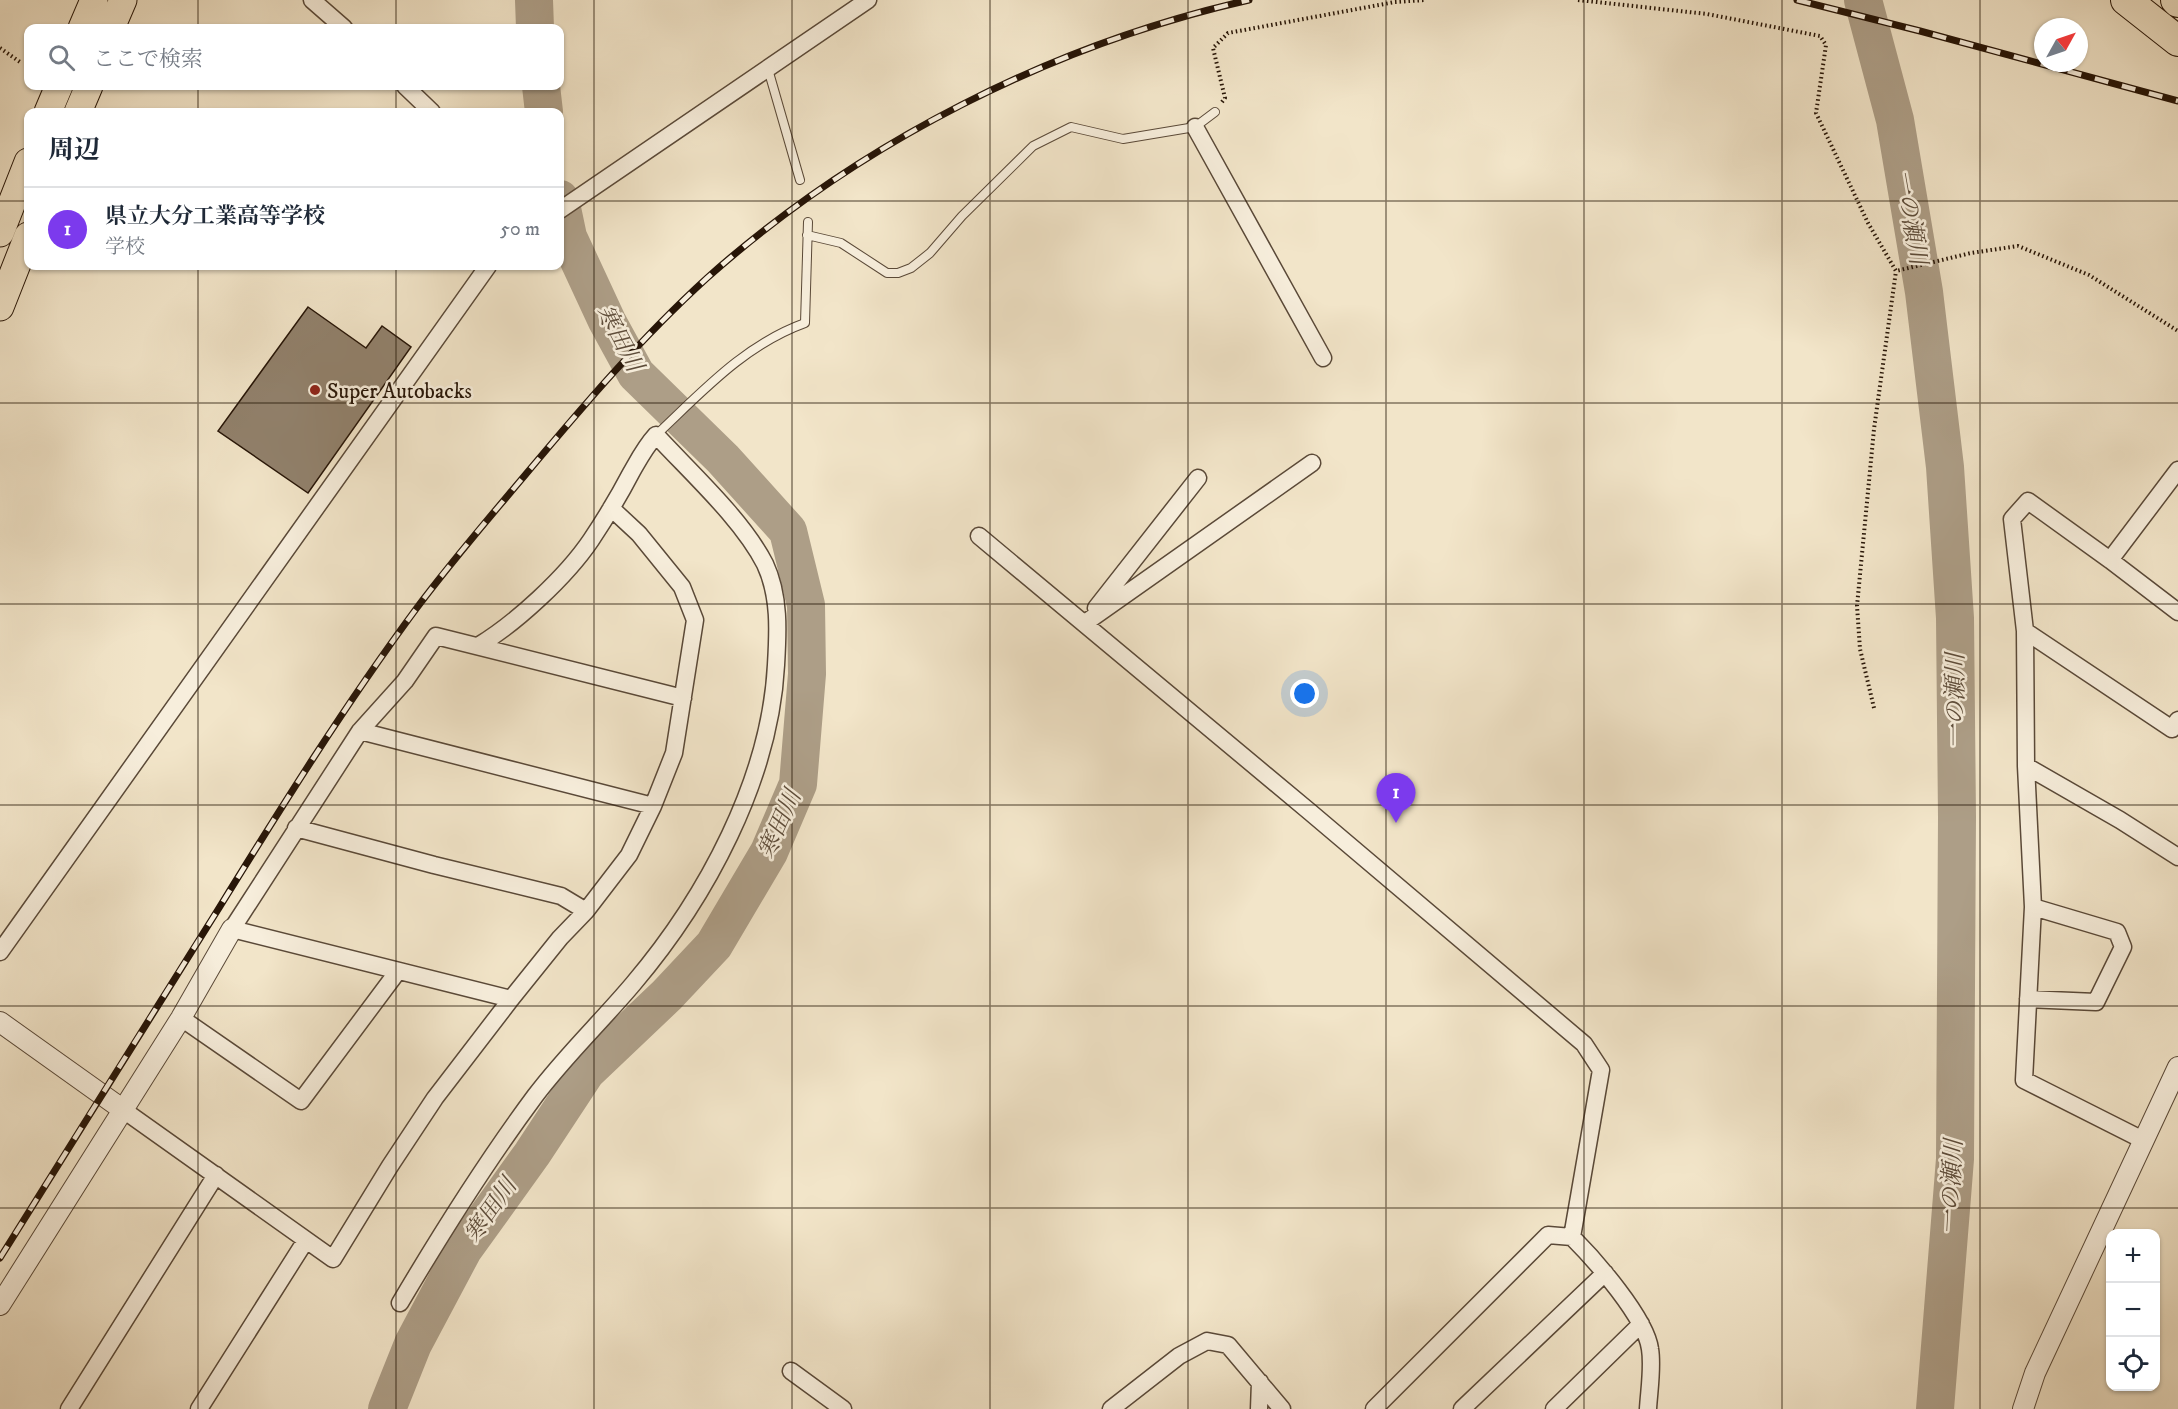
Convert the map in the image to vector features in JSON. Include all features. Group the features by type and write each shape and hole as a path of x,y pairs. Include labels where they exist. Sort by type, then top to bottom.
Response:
{"highway":[{"path":"84,24 94,0"},
{"path":"113,24 123,0"},
{"path":"2126,0 2178,40"},
{"path":"50,108 57,90"},
{"path":"80,108 87,90"},
{"path":"0,233 24,172"},
{"path":"0,307 24,246"}],"street":[{"path":"312,0 339,24"},
{"path":"564,207 868,0"},
{"path":"409,90 428,108"},
{"path":"1195,127 1323,358"},
{"path":"0,952 485,270"},
{"path":"400,1303 486,1166 536,1095 632,986 674,930 710,873 759,762 774,688 778,614 766,566 751,542 726,510 656,435 642,451 590,542 562,577 497,635 478,646"},
{"path":"1085,623 1312,463"},
{"path":"2110,560 2178,470"},
{"path":"1085,623 1198,478"},
{"path":"2143,1140 2024,1080 2033,907 2026,766 2025,631 2012,519 2028,501 2178,612"},
{"path":"0,1022 333,1259 435,1098 511,999 560,938 586,911 629,855 653,806 674,753 694,620 682,586 639,534 611,508"},
{"path":"980,536 1584,1044 1601,1070 1572,1237"},
{"path":"2025,631 2172,729 2178,720"},
{"path":"0,1305 181,1018 232,929 296,828 360,731 405,681 436,636 683,698"},
{"path":"360,731 653,806"},
{"path":"2026,766 2120,820 2178,857"},
{"path":"296,828 561,896 586,911"},
{"path":"2028,999 2096,1002 2123,946 2117,932 2033,907"},
{"path":"232,929 511,999"},
{"path":"181,1018 301,1101 398,971"},
{"path":"2023,1409 2035,1373 2178,1068"},
{"path":"69,1409 216,1175"},
{"path":"1374,1409 1548,1235 1572,1237 1605,1273 1641,1324 1650,1349 1648,1409"},
{"path":"207,1406 306,1240"},
{"path":"1462,1409 1605,1273"},
{"path":"1554,1409 1641,1324"},
{"path":"1111,1409 1179,1356 1207,1341 1228,1345 1282,1409"},
{"path":"791,1371 843,1409"},
{"path":"1259,1409 1260,1382"}],"lane":[{"path":"768,69 800,180"},
{"path":"807,235 841,243 887,273 898,273 911,268 930,253 962,216 1032,146 1071,127 1123,139 1195,127 1215,112"},
{"path":"656,435 730,366 761,343 805,323 808,222"}],"path":[{"path":"1215,112 1225,98 1214,48 1228,33 1395,2 1425,0"},
{"path":"1578,0 1707,14 1820,36 1826,45 1816,113 1868,222 1896,270 1874,429 1857,606 1860,649 1874,708"},
{"path":"0,48 20,62"},
{"path":"1896,270 1971,253 2018,246 2089,275 2178,331"}],"building":[{"name":"Super Autobacks","path":"308,307 366,348 382,326 411,347 308,493 218,431"}],"waterway":[{"name":"寒田川","path":"534,0 535,24"},
{"name":"一の瀬川","path":"1863,0 1895,120 1924,292 1945,467 1955,618 1957,817 1955,1159 1935,1409"},
{"name":"寒田川","path":"541,90 544,108"},
{"name":"寒田川","path":"387,1409 413,1344 463,1250 532,1154 586,1072 667,995 714,945 769,852 798,784 807,674 806,605 788,531 723,459 636,374 607,321 568,237 564,218"}],"railway":[{"path":"0,1258 290,794 390,645 484,524 591,398 659,324 707,278 765,229 827,184 893,143 961,105 1031,72 1103,43 1176,19 1249,0"},
{"path":"1797,0 2178,101"}],"place":[{"name":"Super Autobacks","path":"315,390"},
{"name":"県立大分工業高等学校","path":"1396,823"}]}
